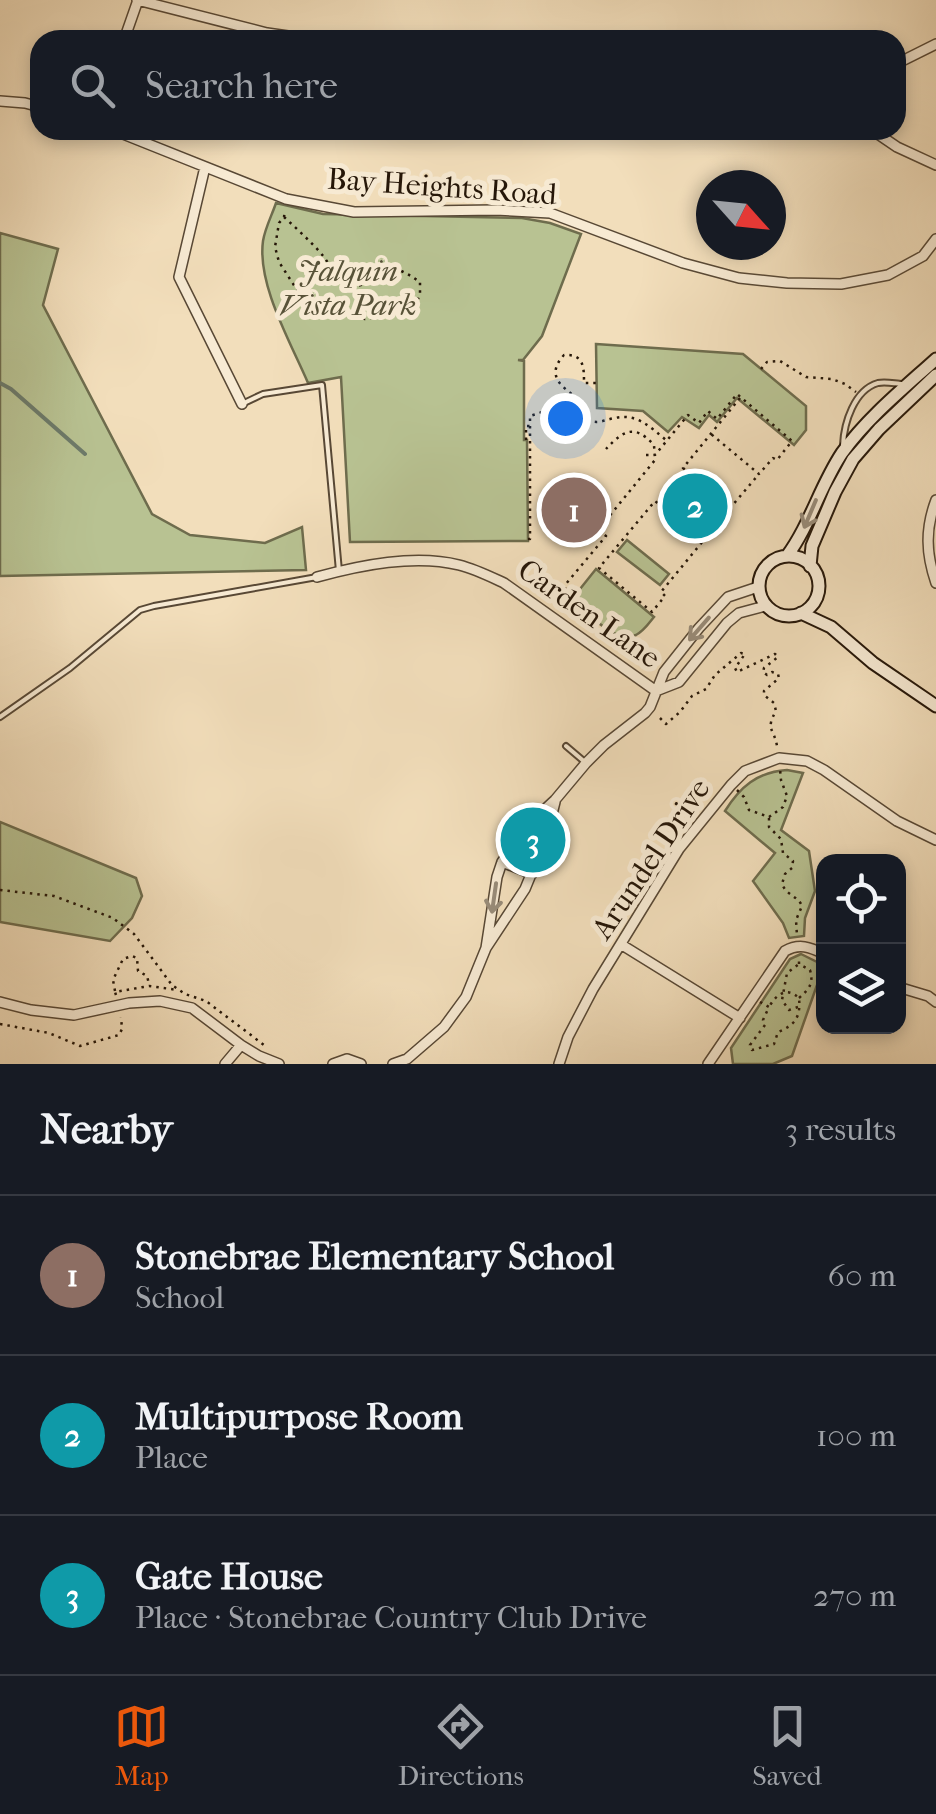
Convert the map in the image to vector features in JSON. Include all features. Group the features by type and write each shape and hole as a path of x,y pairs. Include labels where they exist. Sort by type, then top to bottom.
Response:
{"main road":[{"path":"936,359 843,452 822,486 799,541 787,556 770,563 758,587 765,606 782,616 801,614 831,627 873,663 936,706"},
{"path":"810,566 812,546 853,459 936,375"},
{"path":"787,556 804,560 818,580 813,604 801,614"},
{"path":"816,597 831,627"}],"street":[{"path":"127,30 137,0 255,30"},
{"path":"906,59 936,44"},
{"path":"0,101 30,104"},
{"name":"Bay Heights Road","path":"139,140 286,199 354,212 550,213 739,278 840,284 888,275 923,256 936,239"},
{"path":"887,140 936,165"},
{"path":"205,167 179,277 242,404"},
{"path":"936,500 927,539 936,584"},
{"name":"Carden Lane","path":"318,577 386,563 456,564 481,572 504,583 656,690"},
{"path":"486,948 496,877 526,826 556,800 604,745 644,713 664,672 728,597 758,587"},
{"path":"656,690 679,682 727,623 739,614 765,606"},
{"path":"779,758 808,761 897,822 936,840"},
{"name":"Arundel Drive","path":"559,1064 568,1036 592,990 680,849 745,771 779,758"},
{"path":"393,1064 407,1059 444,1027 466,997 486,948 532,874 556,800"},
{"path":"502,862 532,874"},
{"path":"622,945 740,1018"},
{"path":"708,1064 785,951 799,945 816,950"},
{"path":"906,989 936,1002"},
{"path":"0,1002 74,1015 129,1003 160,1001 192,1008 258,1056 279,1064"},
{"path":"225,1064 241,1045"},
{"path":"332,1064 348,1059 361,1064"}],"lane":[{"path":"843,452 844,426 850,410 866,390 880,382 908,384"},
{"path":"242,404 263,394 322,385 339,572"},
{"path":"0,717 70,668 140,610 318,577"},
{"path":"566,746 586,763"}],"path":[{"path":"284,216 317,248 339,280 354,287 362,284 369,270 376,266 391,266 420,282 416,302 392,315 365,319 316,308 299,294 279,262 275,247 286,199"},
{"path":"580,416 585,404 558,382 558,361 564,355 580,358 584,383 596,383"},
{"path":"761,369 767,362 780,361 806,377 845,384 861,396"},
{"path":"646,456 655,454 688,416 699,424 708,411 717,419 738,394 792,441 759,474 703,542 661,592 665,596 652,612 598,568 655,501 703,542"},
{"path":"731,508 683,468 741,397"},
{"path":"528,538 530,416 562,406 598,423 634,417 667,441"},
{"path":"526,440 526,426 530,426"},
{"path":"565,612 564,585 606,536 598,530 656,460 654,445 640,432 629,431 619,436 606,450"},
{"path":"710,434 759,474"},
{"path":"660,718 666,724 741,653 745,654 735,668 737,672 774,654 778,657 762,672 778,674 779,678 764,690 764,695 776,710 770,729 776,738 780,780 787,796 783,807 768,817"},
{"path":"730,785 744,797 749,810 768,817"},
{"path":"768,817 768,827 781,838 784,853 793,862 782,884 802,906 795,926 799,964"},
{"path":"0,890 54,896 113,918 134,934 172,985 206,1001 264,1045 258,1056"},
{"path":"115,992 114,980 129,956 137,958 138,971 147,976 149,986"},
{"path":"799,964 787,973 782,1000 784,1007 792,1010 800,1006"},
{"path":"798,998 809,989 812,980 810,970 799,964"},
{"path":"790,992 798,998 797,1020 778,1032 774,1044 752,1050 750,1046 765,1025 776,996 790,992"},
{"path":"754,998 769,1008"}],"green space":[{"name":"Jalquin Vista Park","path":"276,203 323,214 522,218 581,234 542,336 523,360 518,360 524,361 528,541 350,542 341,377 308,383 277,314 263,258 264,236"},
{"path":"0,233 58,249 43,305 152,514 190,535 265,543 302,527 306,570 0,576"},
{"path":"596,344 743,354 806,406 806,430 794,445 737,398 717,422 709,415 699,428 682,417 668,432 643,411 597,408"},
{"path":"627,540 669,574 660,585 617,552"},
{"path":"596,569 654,617 636,635 628,637 610,631 572,599"},
{"path":"787,770 803,773 781,830 809,851 815,891 805,918 804,936 789,938 753,881 775,853 725,811 750,782"},
{"path":"0,822 136,878 142,896 132,918 110,941 0,922"},
{"path":"801,954 816,962 816,988 792,1056 773,1064 733,1064 731,1048 790,959"}],"waterway":[{"path":"0,383 85,454"}],"place":[{"name":"Multipurpose Room","path":"695,506"},
{"name":"Stonebrae Elementary School","path":"574,510"},
{"name":"Gate House","path":"533,840"}]}
